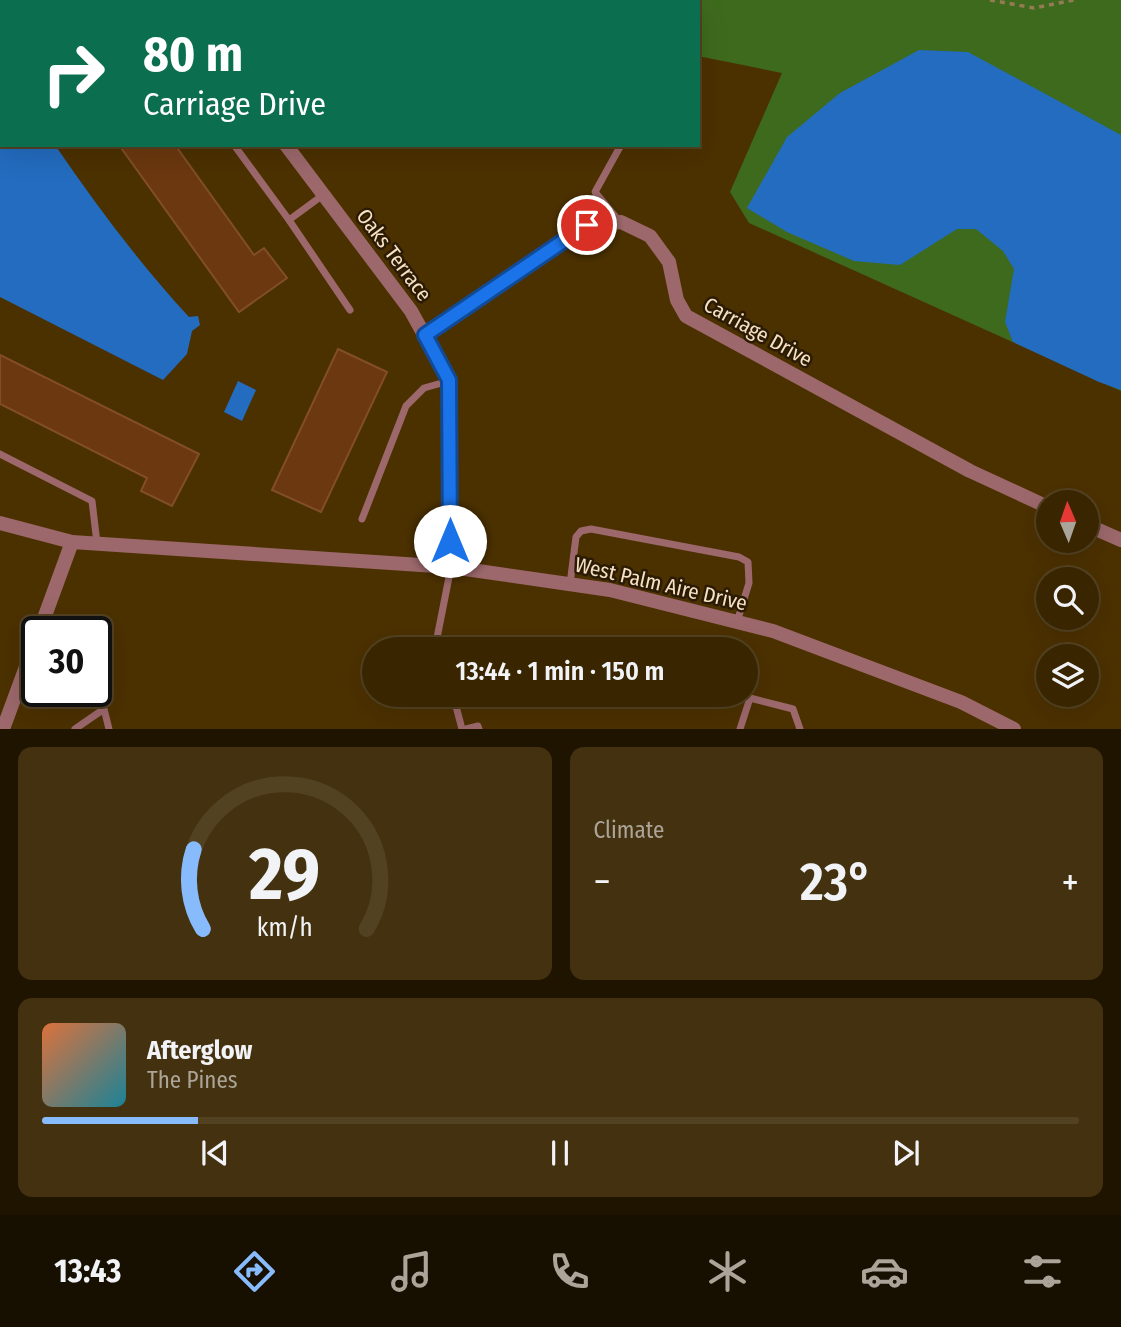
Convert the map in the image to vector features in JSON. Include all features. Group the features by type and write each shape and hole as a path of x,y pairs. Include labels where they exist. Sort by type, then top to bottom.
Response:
{"street":[{"name":"Oaks Terrace","path":"291,147 411,311 449,380 450,567"},
{"path":"425,335 587,225 621,222"},
{"name":"Carriage Drive","path":"621,222 650,236 669,262 677,300 686,316 970,471 1036,501"},
{"name":"West Palm Aire Drive","path":"0,523 72,542 450,567 610,590 773,631 961,702 1014,729"},
{"path":"1099,530 1121,540"},
{"path":"45,616 72,542"},
{"path":"4,729 21,682"}],"lane":[{"path":"235,147 350,310"},
{"path":"620,147 595,192 621,222"},
{"path":"289,220 324,195"},
{"path":"362,519 406,406 424,388 449,380"},
{"path":"0,454 92,501 97,544"},
{"path":"570,584 576,537 580,531 590,529 739,558 748,562 749,583 737,622"},
{"path":"438,637 450,567"},
{"path":"740,729 750,698 793,709 800,729"},
{"path":"457,707 464,729 478,726 479,729"},
{"path":"75,729 104,709 109,729"}],"path":[{"path":"990,0 1034,8 1074,0"}],"green space":[{"path":"700,0 1121,0 1121,391 749,223 730,192 782,73 700,56"}],"water":[{"path":"919,50 968,52 1121,135 1121,390 1013,342 1005,322 1014,269 1003,251 976,229 957,229 900,265 854,261 787,232 747,208 787,137 840,93"},
{"path":"0,147 56,147 136,255 189,317 198,316 200,325 192,331 187,354 163,380 0,297"},
{"path":"238,381 256,390 242,421 224,412"}],"building":[{"path":"120,147 176,147 254,255 264,248 287,278 239,312"},
{"path":"338,349 387,372 321,512 272,490"},
{"path":"0,355 199,454 172,506 141,491 147,478 0,404"}],"route":[{"path":"450,541 449,380 425,335 587,225"}]}
